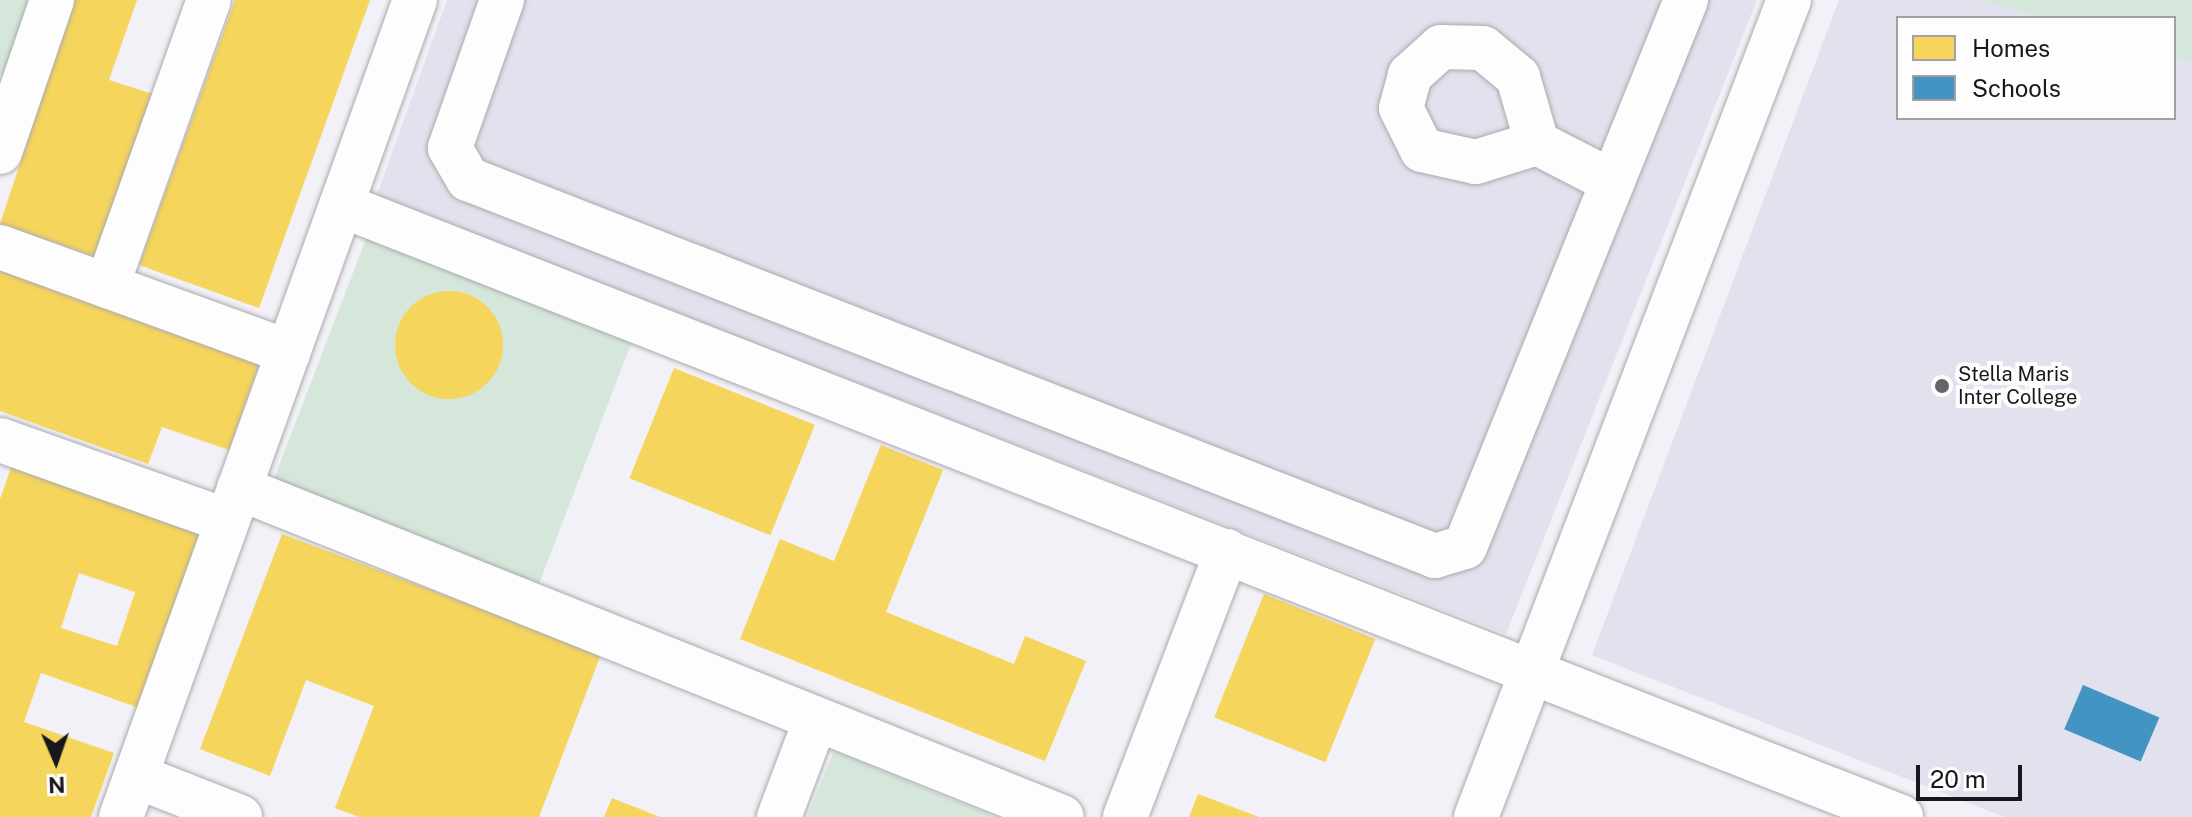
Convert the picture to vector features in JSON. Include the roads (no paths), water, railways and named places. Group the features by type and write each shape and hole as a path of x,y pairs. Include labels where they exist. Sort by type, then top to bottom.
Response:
{"street":[{"path":"0,152 9,93 52,0"},
{"path":"107,286 209,0"},
{"path":"121,817 415,0"},
{"path":"502,0 450,148 468,179 1435,556 1465,547 1686,0"},
{"path":"1476,817 1789,0"},
{"path":"1537,143 1613,182"},
{"path":"341,205 1901,817"},
{"path":"0,247 288,352"},
{"path":"0,440 233,505 816,719 1062,817"},
{"path":"1125,817 1227,551"},
{"path":"779,817 816,719"},
{"path":"136,776 240,817"}],"place":[{"name":"Stella Maris Inter College","path":"1942,386"}]}
